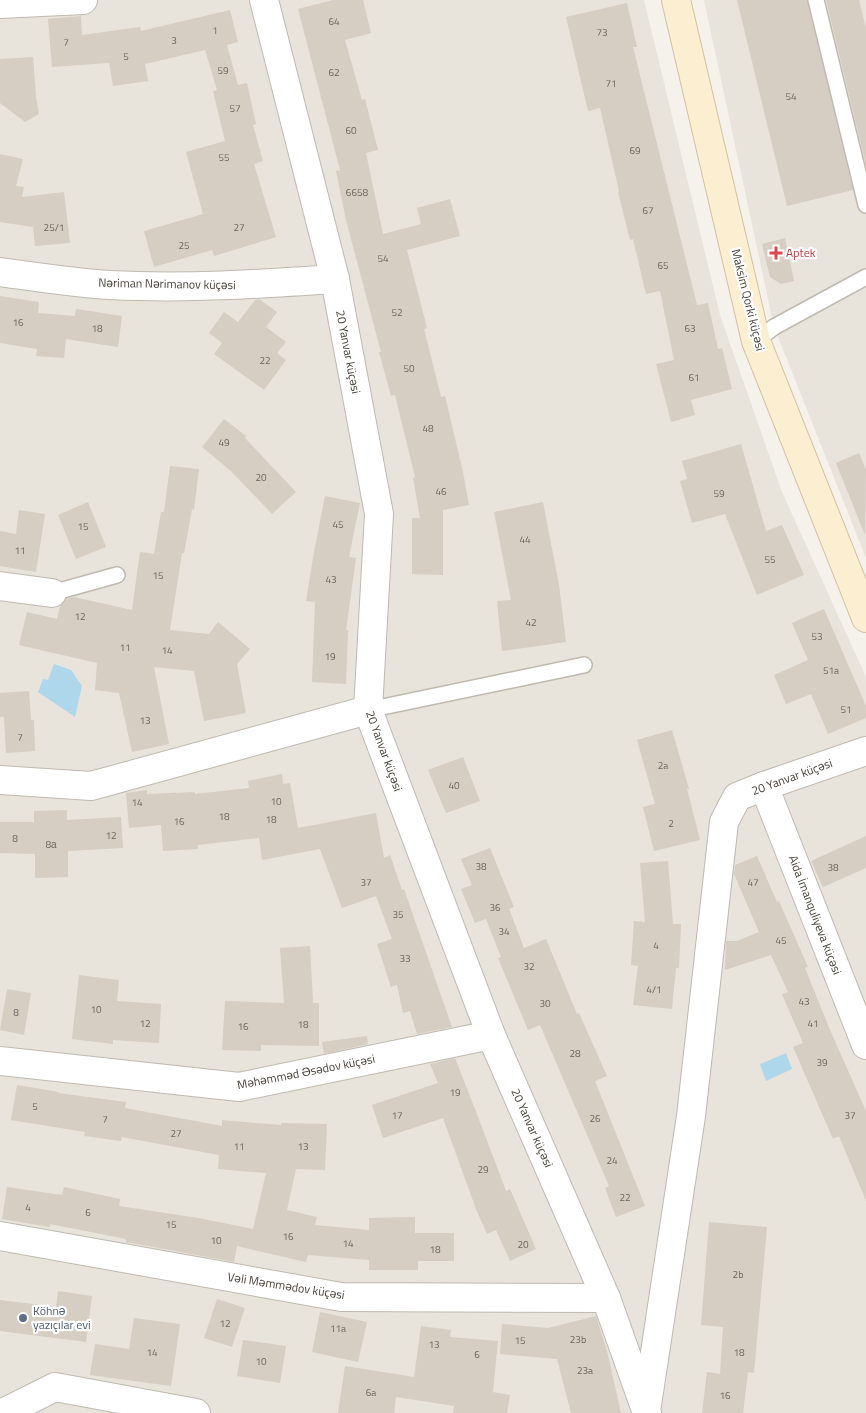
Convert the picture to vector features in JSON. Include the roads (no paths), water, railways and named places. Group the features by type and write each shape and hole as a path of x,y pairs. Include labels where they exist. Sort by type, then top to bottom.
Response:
{"main road":[{"name":"Maksim Qorki küçəsi","path":"676,0 756,341 866,618"}],"street":[{"path":"0,4 83,0"},
{"name":"20 Yanvar küçəsi","path":"264,0 334,279 379,514 368,710 490,1035 606,1298 647,1410"},
{"name":"Nəriman Nərimanov küçəsi","path":"0,272 108,285 175,287 334,279"},
{"path":"0,586 52,593"},
{"path":"0,780 91,786 368,710"},
{"name":"20 Yanvar küçəsi","path":"647,1410 691,1116 724,822 737,797 866,751"},
{"name":"Aida İmanquliyeva küçəsi","path":"764,786 866,1045"},
{"name":"Məhəmməd Əsədov küçəsi","path":"0,1061 239,1087 490,1035"},
{"name":"Vəli Məmmədov küçəsi","path":"0,1236 340,1297 606,1298"},
{"path":"3,1413 55,1387 196,1413"}],"lane":[{"path":"816,0 866,205"},
{"path":"756,341 774,327 866,277"},
{"path":"52,593 117,575"},
{"path":"368,710 584,665"}],"water":[{"path":"54,664 71,670 82,686 75,717 38,692 43,679 48,680"},
{"path":"786,1053 792,1069 766,1081 760,1064"}],"place":[{"name":"Aptek","path":"776,253"},
{"name":"Köhnə yazıçılar evi","path":"23,1318"}]}
